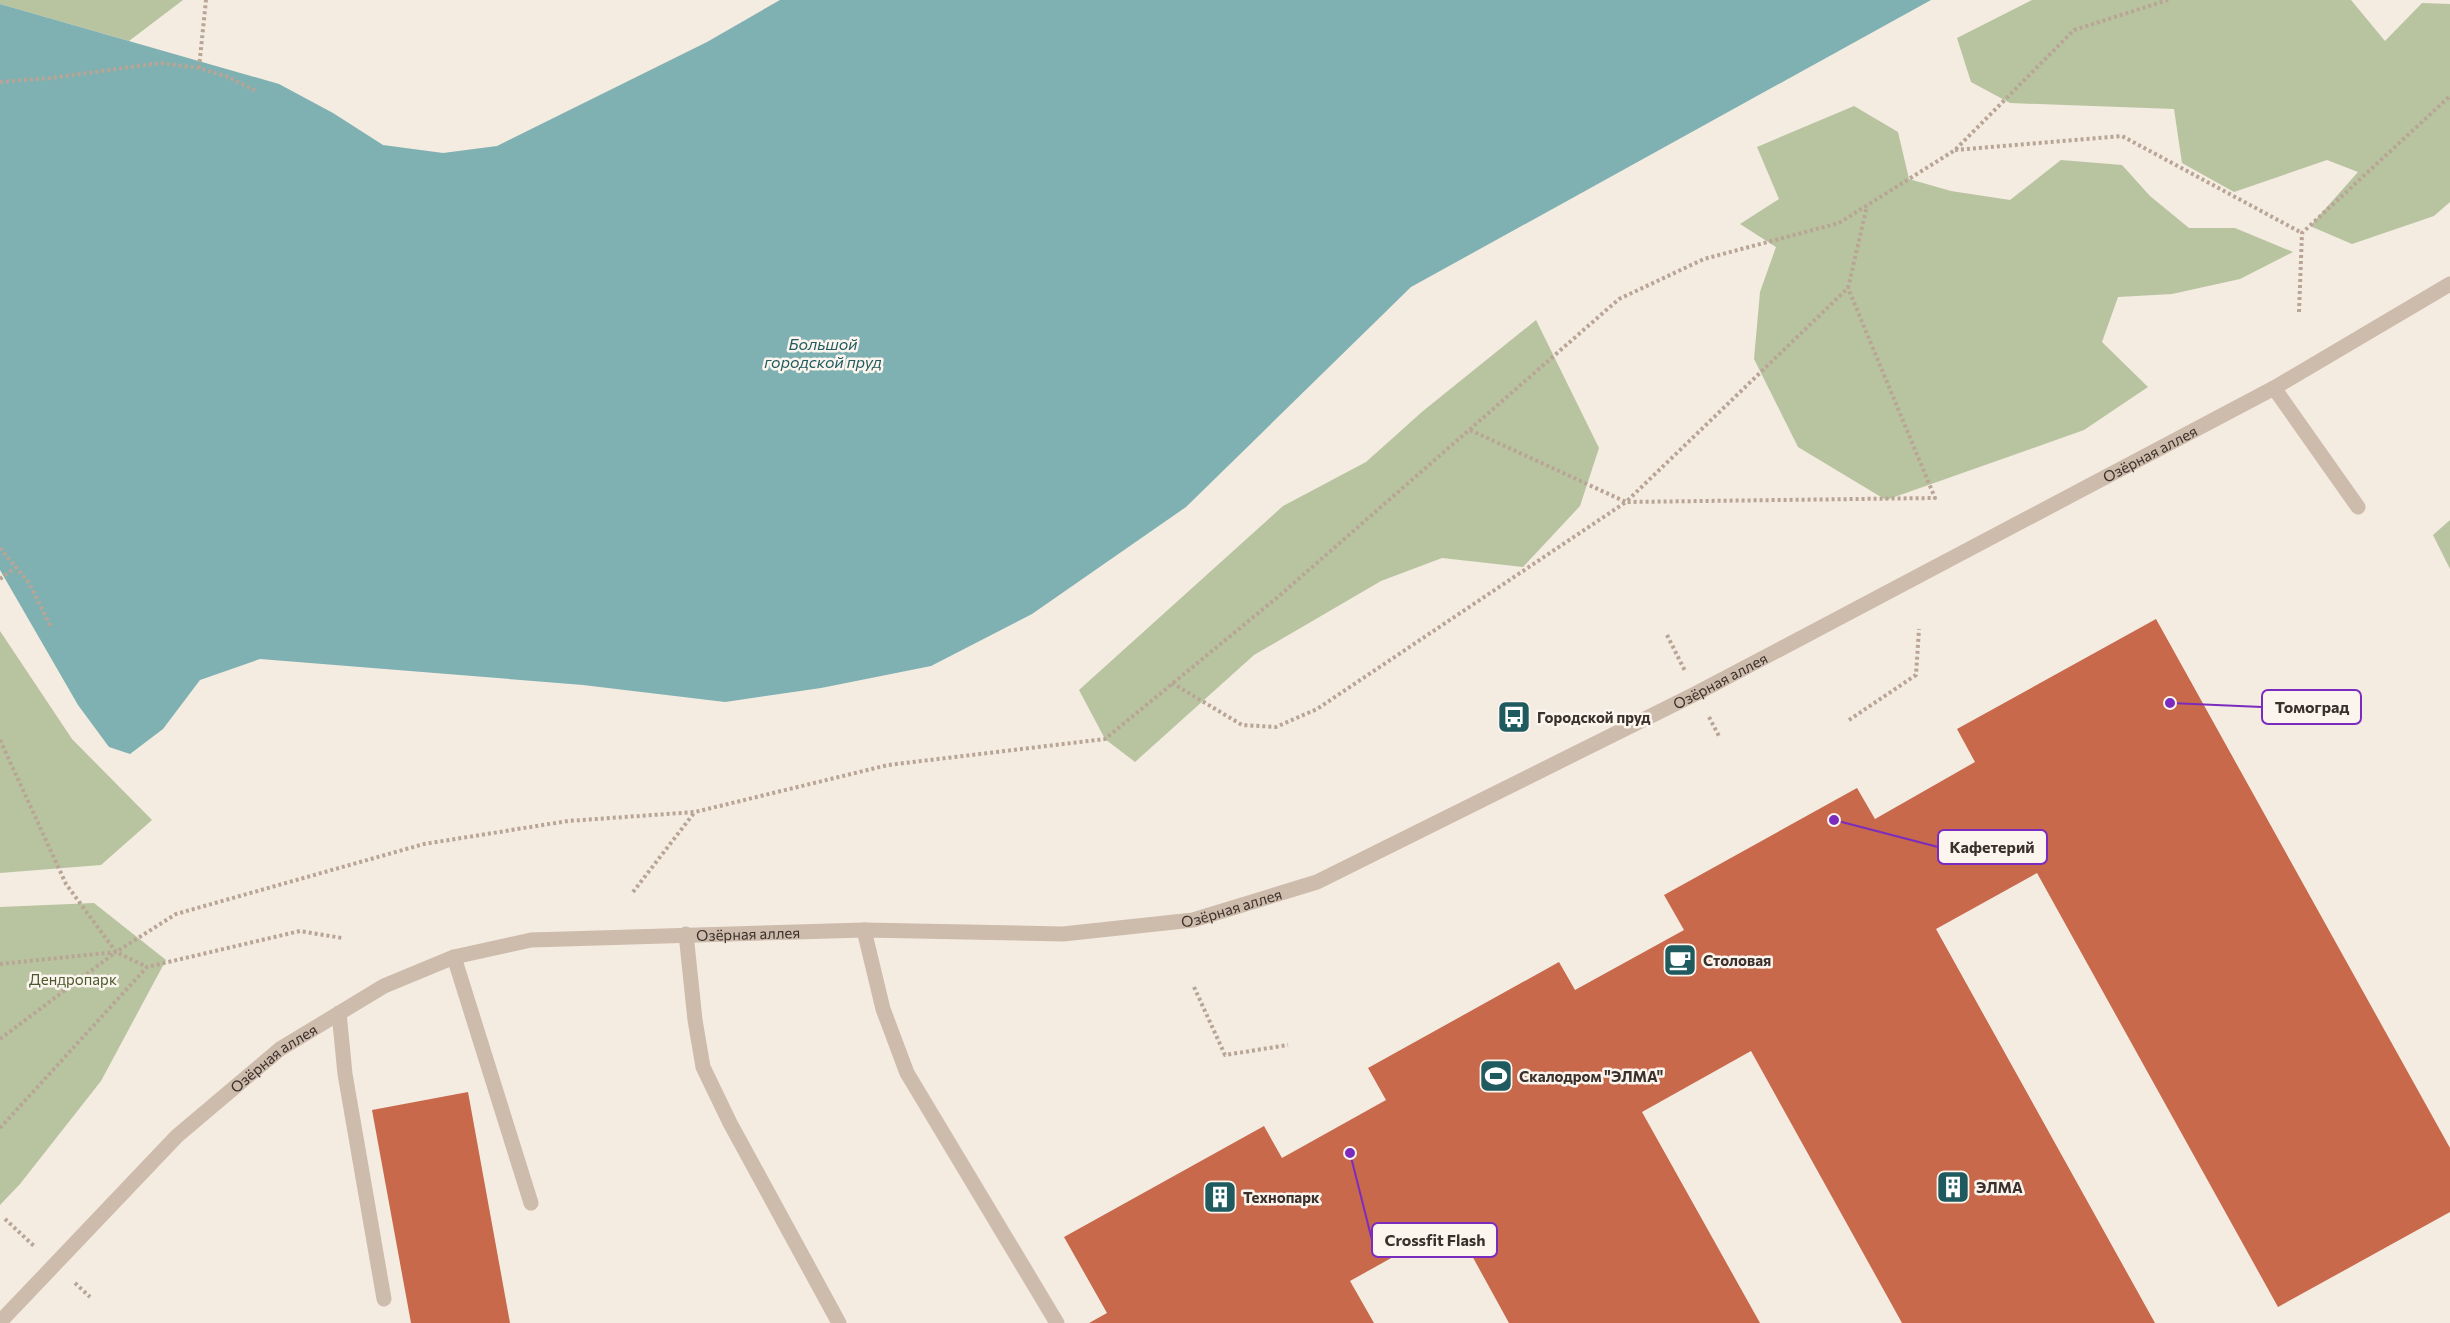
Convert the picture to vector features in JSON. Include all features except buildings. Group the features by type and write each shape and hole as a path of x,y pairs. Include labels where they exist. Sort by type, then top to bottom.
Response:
{"street":[{"name":"Озёрная аллея","path":"0,1322 177,1136 280,1049 384,986 454,957 531,940 864,930 1063,934 1193,920 1317,882 1697,693 2274,388 2450,284"},
{"path":"2274,388 2358,507"},
{"path":"864,930 883,1009 907,1073 1057,1323"},
{"path":"686,934 695,1020 704,1067 730,1123 839,1323"},
{"path":"454,957 531,1203"},
{"path":"339,1013 345,1074 384,1299"}],"path":[{"path":"199,68 206,0"},
{"path":"0,1039 116,952 176,914 424,844 568,821 694,812 888,765 1106,739 1279,596 1619,299 1704,259 1839,223 1955,150 2073,30 2168,0"},
{"path":"0,82 50,78 160,63 199,68 228,77 256,91"},
{"path":"2299,312 2302,232 2450,96"},
{"path":"1955,150 2122,136 2302,232"},
{"path":"1172,683 1242,725 1276,727 1317,709 1626,502 1848,288 1867,205"},
{"path":"1470,430 1626,502 1935,498 1848,288"},
{"path":"0,548 29,583 51,627"},
{"path":"0,579 16,567"},
{"path":"1850,720 1916,675 1919,629"},
{"path":"0,740 66,885 116,952 147,967"},
{"path":"633,892 694,812"},
{"path":"0,1128 147,967 300,931 342,938"},
{"path":"0,964 116,952"},
{"path":"1194,987 1225,1055 1288,1045"}],"green space":[{"path":"0,0 183,0 129,41 0,4"},
{"path":"2032,0 2351,0 2385,41 2422,3 2450,4 2450,202 2434,216 2352,244 2310,226 2358,172 2327,160 2234,192 2182,163 2174,109 2010,103 1971,82 1957,38"},
{"path":"1854,106 1898,132 1909,179 1951,191 2010,200 2061,160 2122,165 2150,196 2189,228 2235,228 2293,252 2240,279 2172,294 2118,297 2102,342 2148,387 2084,430 1886,500 1798,447 1754,359 1760,292 1776,247 1740,224 1779,199 1757,147"},
{"path":"1536,320 1599,448 1580,506 1523,567 1442,558 1381,581 1254,655 1135,762 1105,739 1079,690 1283,506 1366,462 1423,411"},
{"path":"2450,520 2450,569 2433,535"},
{"path":"0,631 72,739 152,820 101,865 0,873"},
{"name":"Дендропарк","path":"94,903 166,960 101,1081 20,1184 0,1205 0,907"}],"water":[{"name":"Большой городской пруд","path":"780,0 1931,0 1411,287 1186,507 1032,614 931,666 821,688 725,702 583,685 260,659 200,680 163,729 130,754 109,747 78,705 0,570 0,4 279,84 333,113 383,145 443,153 497,146 707,42"}],"place":[{"name":"Томоград","path":"2170,703"},
{"name":"Городской пруд","path":"1514,717"},
{"name":"Кафетерий","path":"1834,820"},
{"name":"Столовая","path":"1680,960"},
{"name":"Скалодром \"ЭЛМА\"","path":"1496,1076"},
{"name":"Crossfit Flash","path":"1350,1153"},
{"name":"ЭЛМА","path":"1953,1187"},
{"name":"Технопарк","path":"1220,1197"}]}
